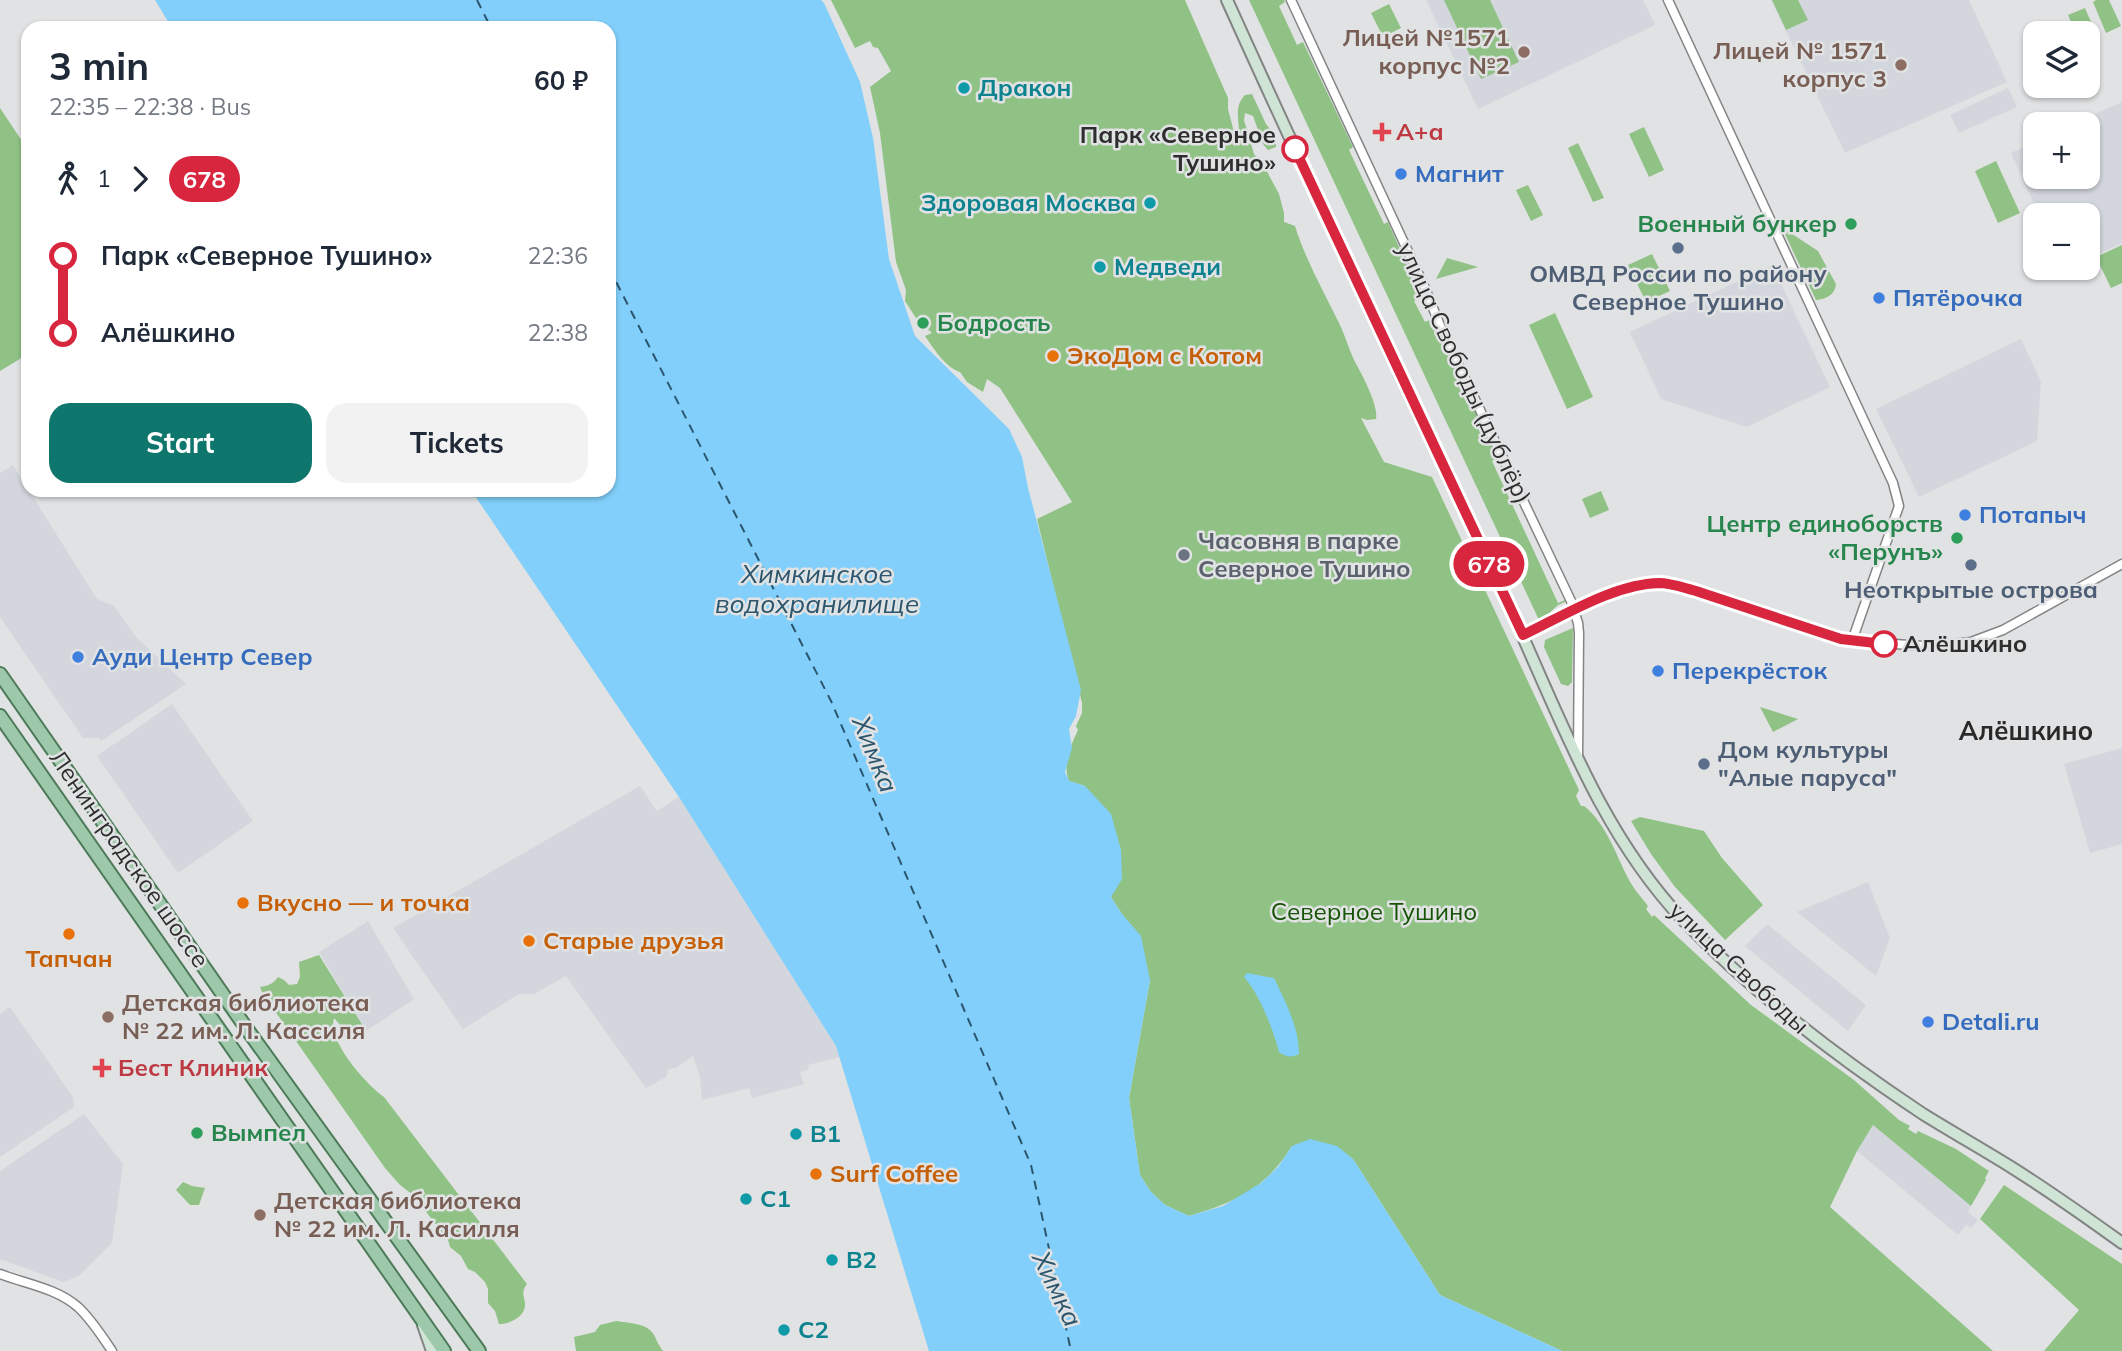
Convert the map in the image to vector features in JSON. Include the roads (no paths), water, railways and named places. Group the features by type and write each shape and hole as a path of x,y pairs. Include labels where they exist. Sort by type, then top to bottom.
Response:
{"main road":[{"name":"улица Свободы","path":"1227,0 1523,635 1578,760 1613,825 1661,894 1716,953 1782,1013 1824,1045 1925,1115 2010,1167 2122,1243"},
{"name":"Ленинградское шоссе","path":"1,674 249,1032 479,1351"},
{"name":"Ленинградское шоссе","path":"0,716 444,1351"},
{"path":"420,1316 432,1351"}],"street":[{"name":"улица Свободы (дублёр)","path":"1291,0 1441,328 1571,601 1578,623 1578,760"},
{"path":"1668,0 1893,483 1899,506 1852,641"},
{"path":"1523,635 1613,594 1658,583 1852,641 1923,646 1963,643 1984,638 2122,564"},
{"path":"0,1275 42,1287 76,1305 112,1351"}],"water":[{"name":"Химкинское водохранилище","path":"155,0 821,0 860,82 873,138 889,259 915,336 1009,429 1022,457 1081,690 1076,716 1069,729 1072,748 1065,772 1069,781 1085,786 1111,814 1121,850 1122,879 1111,897 1141,936 1150,980 1129,1098 1140,1175 1151,1192 1165,1205 1189,1216 1223,1206 1261,1183 1278,1167 1292,1146 1310,1139 1337,1146 1353,1159 1440,1295 1562,1351 929,1351 836,1046 679,797 476,497 616,497 616,21 168,21"},
{"path":"1247,973 1274,978 1294,1024 1299,1054 1289,1056 1279,1052 1265,1013 1244,977"}],"place":[{"name":"Лицей №1571 корпус №2","path":"1524,52"},
{"name":"Лицей № 1571 корпус 3","path":"1901,65"},
{"name":"Дракон","path":"964,88"},
{"name":"А+а","path":"1382,132"},
{"name":"Парк «Северное Тушино»","path":"1295,149"},
{"name":"Магнит","path":"1401,174"},
{"name":"Здоровая Москва","path":"1150,203"},
{"name":"Военный бункер","path":"1851,224"},
{"name":"ОМВД России по району Северное Тушино","path":"1678,248"},
{"name":"Медведи","path":"1100,267"},
{"name":"Пятёрочка","path":"1879,298"},
{"name":"Бодрость","path":"923,323"},
{"name":"ЭкоДом с Котом","path":"1053,356"},
{"name":"Потапыч","path":"1965,515"},
{"name":"Центр единоборств «Перунъ»","path":"1957,538"},
{"name":"Часовня в парке Северное Тушино","path":"1184,555"},
{"name":"Неоткрытые острова","path":"1971,565"},
{"name":"Алёшкино","path":"1884,644"},
{"name":"Ауди Центр Север","path":"78,657"},
{"name":"Перекрёсток","path":"1658,671"},
{"name":"Дом культуры \"Алые паруса\"","path":"1704,764"},
{"name":"Вкусно — и точка","path":"243,903"},
{"name":"Тапчан","path":"69,934"},
{"name":"Старые друзья","path":"529,941"},
{"name":"Детская библиотека № 22 им. Л. Кассиля","path":"108,1017"},
{"name":"Detali.ru","path":"1928,1022"},
{"name":"Бест Клиник","path":"102,1068"},
{"name":"Вымпел","path":"197,1133"},
{"name":"B1","path":"796,1134"},
{"name":"Surf Coffee","path":"816,1174"},
{"name":"C1","path":"746,1199"},
{"name":"Детская библиотека № 22 им. Л. Касилля","path":"260,1215"},
{"name":"B2","path":"832,1260"},
{"name":"C2","path":"784,1330"}],"district":[{"name":"Алёшкино","path":"2026,731"}],"water label":[{"name":"Химка","path":"875,754"},
{"name":"Химка","path":"1057,1289"}],"park label":[{"name":"Северное Тушино","path":"1374,912"}]}
